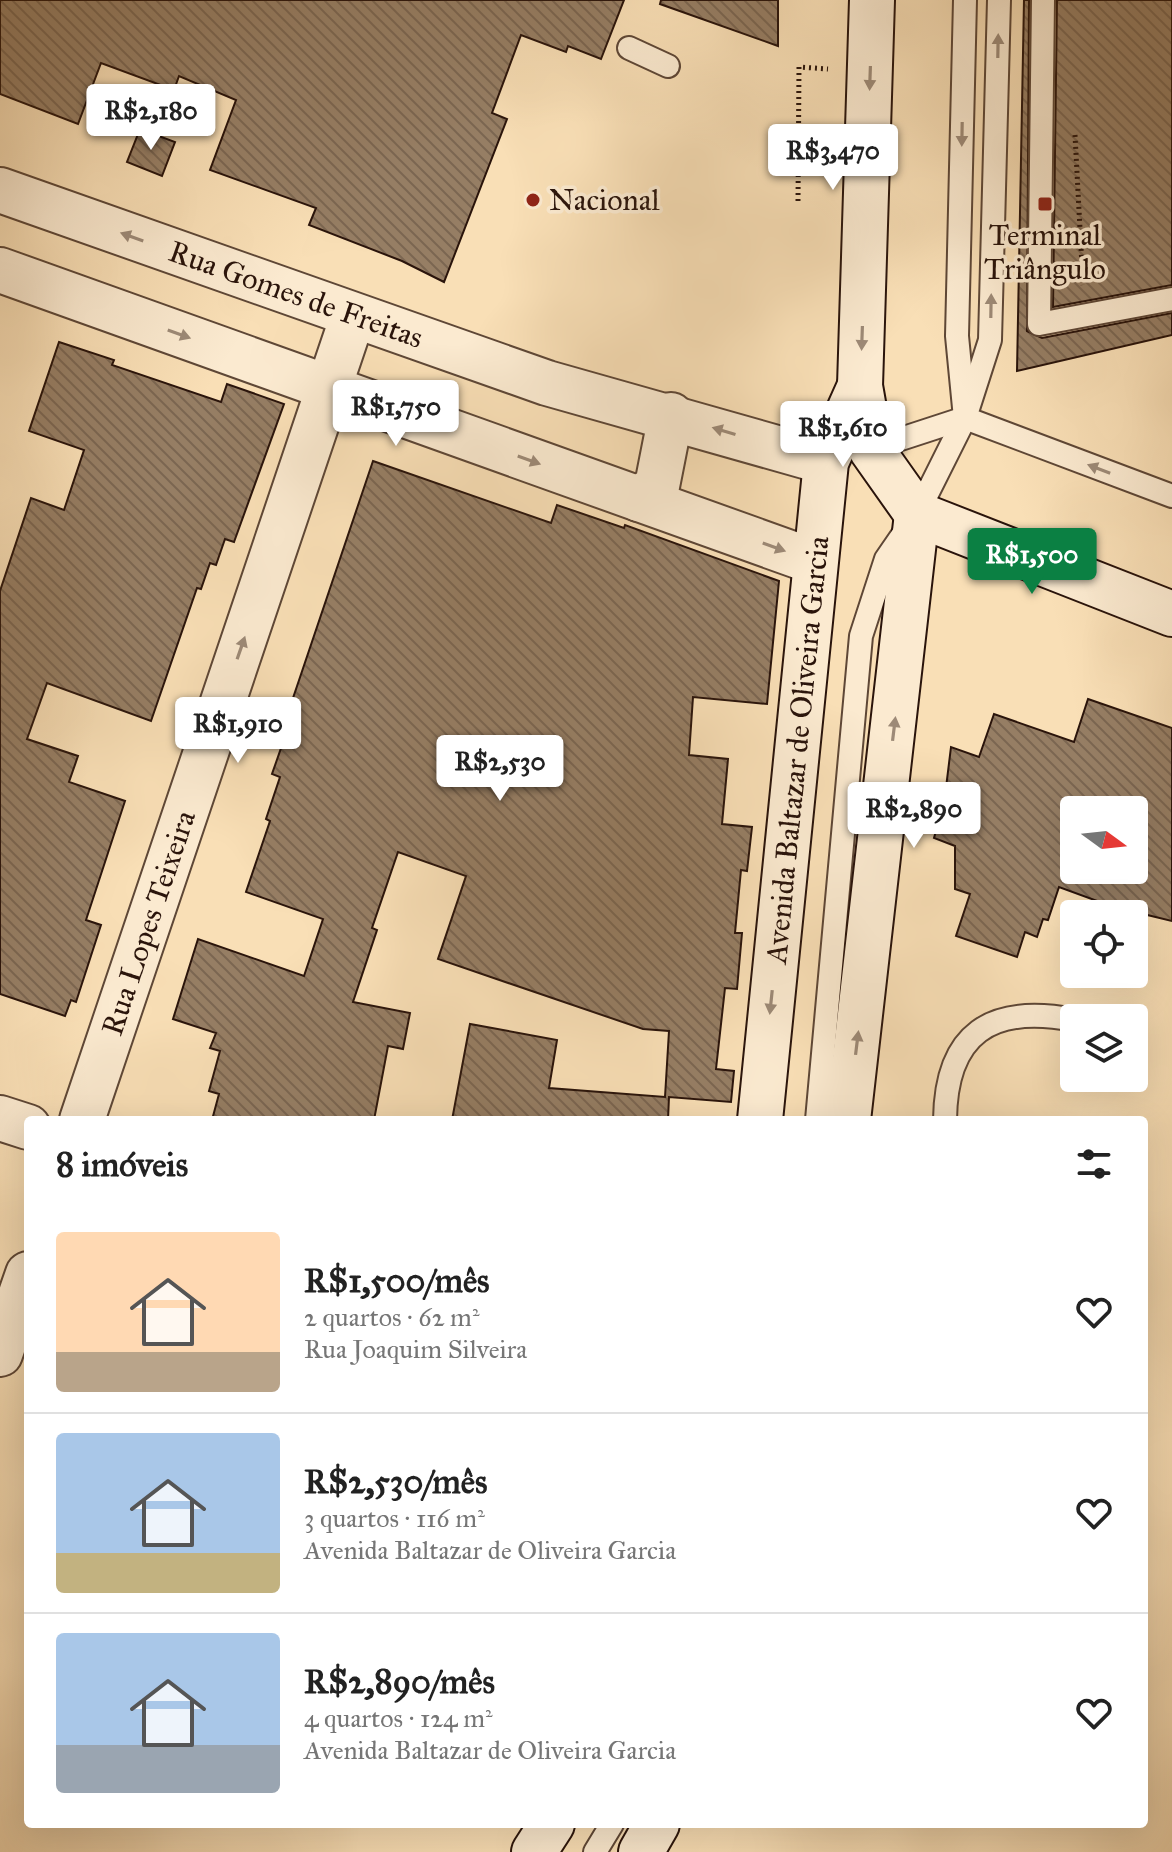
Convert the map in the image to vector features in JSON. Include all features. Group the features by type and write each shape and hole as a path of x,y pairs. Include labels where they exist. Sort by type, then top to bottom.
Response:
{"street":[{"path":"872,0 860,386 871,449 917,514 1172,614"},
{"name":"Rua Gomes de Freitas","path":"0,190 547,383 671,415 826,462"},
{"path":"0,270 815,562"},
{"name":"Rua Lopes Teixeira","path":"83,1116 353,316"},
{"name":"Avenida Baltazar de Oliveira Garcia","path":"760,1116 826,462 860,386"},
{"path":"639,499 657,486 671,415"},
{"path":"848,1116 917,514"},
{"path":"0,1118 24,1126"},
{"path":"0,1354 24,1285"},
{"path":"534,1852 549,1828"},
{"path":"641,1852 655,1828"}],"lane":[{"path":"965,0 957,336 965,418"},
{"path":"817,1116 861,636 886,559 917,514 965,418 990,340 999,0"},
{"path":"1043,0 1039,324 1172,299"},
{"path":"629,48 668,66"},
{"path":"826,462 965,418 1172,496"},
{"path":"945,1116 945,1087 955,1060 970,1036 1002,1020 1039,1013 1060,1017"},
{"path":"595,1852 610,1828"}],"path":[{"path":"798,201 799,67 870,73"},
{"path":"1041,109 1073,108 1083,286"}],"building":[{"path":"0,0 624,0 601,59 568,46 566,52 521,35 492,113 507,119 444,282 402,261 309,225 316,208 210,170 236,100 179,76 174,90 101,63 78,124 0,94"},
{"path":"661,0 778,0 778,46 660,4"},
{"path":"1024,0 1029,0 1027,331 1042,338 1172,313 1172,335 1017,371"},
{"path":"1057,0 1172,0 1172,285 1053,307"},
{"path":"140,129 175,142 162,176 127,162"},
{"path":"59,342 114,360 112,365 221,402 227,384 284,404 234,542 225,539 216,565 210,563 201,589 197,588 151,721 47,683 27,739 78,756 69,782 125,801 86,920 101,925 76,1002 71,1000 65,1016 0,994 0,591 31,498 64,510 84,450 29,431"},
{"path":"373,461 551,523 557,505 624,528 625,525 779,581 767,704 693,697 689,755 728,759 722,824 752,827 747,871 741,870 735,933 742,933 737,989 725,988 716,1069 734,1071 731,1102 669,1097 668,1116 453,1116 470,1024 557,1040 549,1088 665,1097 669,1031 643,1029 438,959 466,876 398,852 372,928 377,930 353,1002 410,1013 403,1049 388,1046 375,1116 213,1116 219,1094 209,1091 220,1051 210,1048 216,1033 173,1019 198,939 304,976 323,919 246,892 270,821 266,819 280,777 272,774 296,705 291,704"},
{"path":"1088,699 1172,728 1172,921 1148,915 1148,900 1095,900 1059,887 1048,920 1043,919 1037,937 1025,932 1017,957 956,936 970,894 955,889 955,846 934,838 944,804 951,747 979,757 994,714 1074,742"}],"place":[{"name":"Nacional","path":"533,200"},
{"name":"Terminal Triângulo","path":"1045,204"}]}
